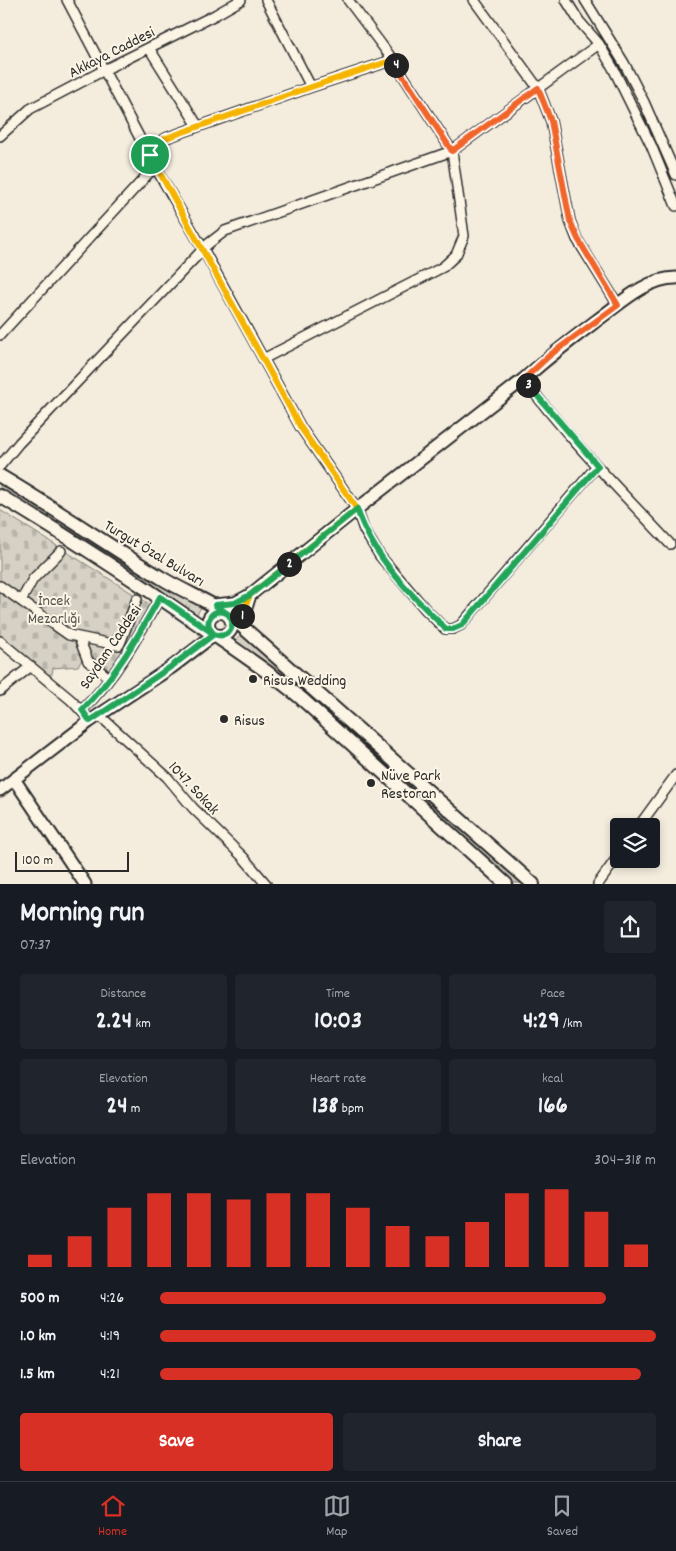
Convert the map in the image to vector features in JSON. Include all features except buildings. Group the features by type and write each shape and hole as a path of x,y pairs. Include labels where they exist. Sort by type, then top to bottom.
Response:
{"main road":[{"name":"Turgut Özal Bulvarı","path":"0,476 166,581 215,605 239,622 534,884"},
{"name":"Turgut Özal Bulvarı","path":"0,496 160,597 264,668 302,699 506,884"},
{"path":"220,611 228,614 233,621 231,630 226,635 218,636 214,634 209,628 208,620 212,614 220,611"}],"street":[{"path":"67,0 154,165 301,428 357,509 369,540 386,564 426,610 446,629 453,629 462,625 598,466"},
{"name":"Akkaya Caddesi","path":"0,136 30,109 241,0"},
{"path":"266,0 311,87"},
{"path":"263,359 444,267 456,254 464,236 452,151 393,60 348,0"},
{"path":"474,0 538,88 551,121 570,221 578,239 618,305"},
{"path":"566,0 579,21 600,44 651,145 676,206"},
{"path":"585,0 624,63 644,102 676,175"},
{"path":"0,466 19,443 203,250 226,231 452,151 600,44"},
{"path":"149,48 198,126"},
{"path":"150,155 155,145 166,138 393,60"},
{"path":"0,335 154,165"},
{"path":"215,605 235,603 250,595 524,379 550,355 634,293 666,278 676,278"},
{"path":"524,379 538,398 598,466 670,544"},
{"path":"22,601 33,580 61,551"},
{"path":"0,586 65,633 79,638 119,645 137,599"},
{"path":"239,622 244,614 250,595"},
{"name":"Saydam Caddesi","path":"82,710 90,703 109,678 138,636 160,597"},
{"name":"Saydam Caddesi","path":"0,790 94,718 172,666 214,634"},
{"path":"79,638 88,661 109,678"},
{"name":"1047. Sokak","path":"0,641 82,710 167,777 193,808 243,857 266,884"},
{"path":"0,691 31,666"},
{"path":"645,818 676,775"},
{"path":"14,780 85,884"},
{"path":"598,884 610,867"}],"green space":[{"path":"0,483 202,606 195,617 125,565 76,533 0,489"},
{"name":"İncek Mezarlığı","path":"0,510 151,605 128,644 108,672 86,654 78,666 53,668 52,674 46,675 0,637"},
{"path":"242,633 521,883 514,883 299,688 262,659 233,643"}],"place":[{"name":"Risus Wedding","path":"253,679"},
{"name":"Risus","path":"224,719"},
{"name":"Nüve Park Restoran","path":"371,783"}],"route":[{"path":"150,155 155,145 166,138 393,60 441,137 452,151 538,88 551,121 570,221 578,239 618,305 550,355 524,379 538,398 598,466 462,625 458,628 446,629 426,610 374,548 364,530 357,509 304,552 250,595 235,603 215,605 228,614 220,611 212,614 208,624 209,628 211,632 214,634 172,666 90,721 82,710 90,703 118,666 160,597 214,634 218,636 226,635 233,626 233,621 228,614 239,622 244,614 250,595 357,509 301,428 150,155"}]}
